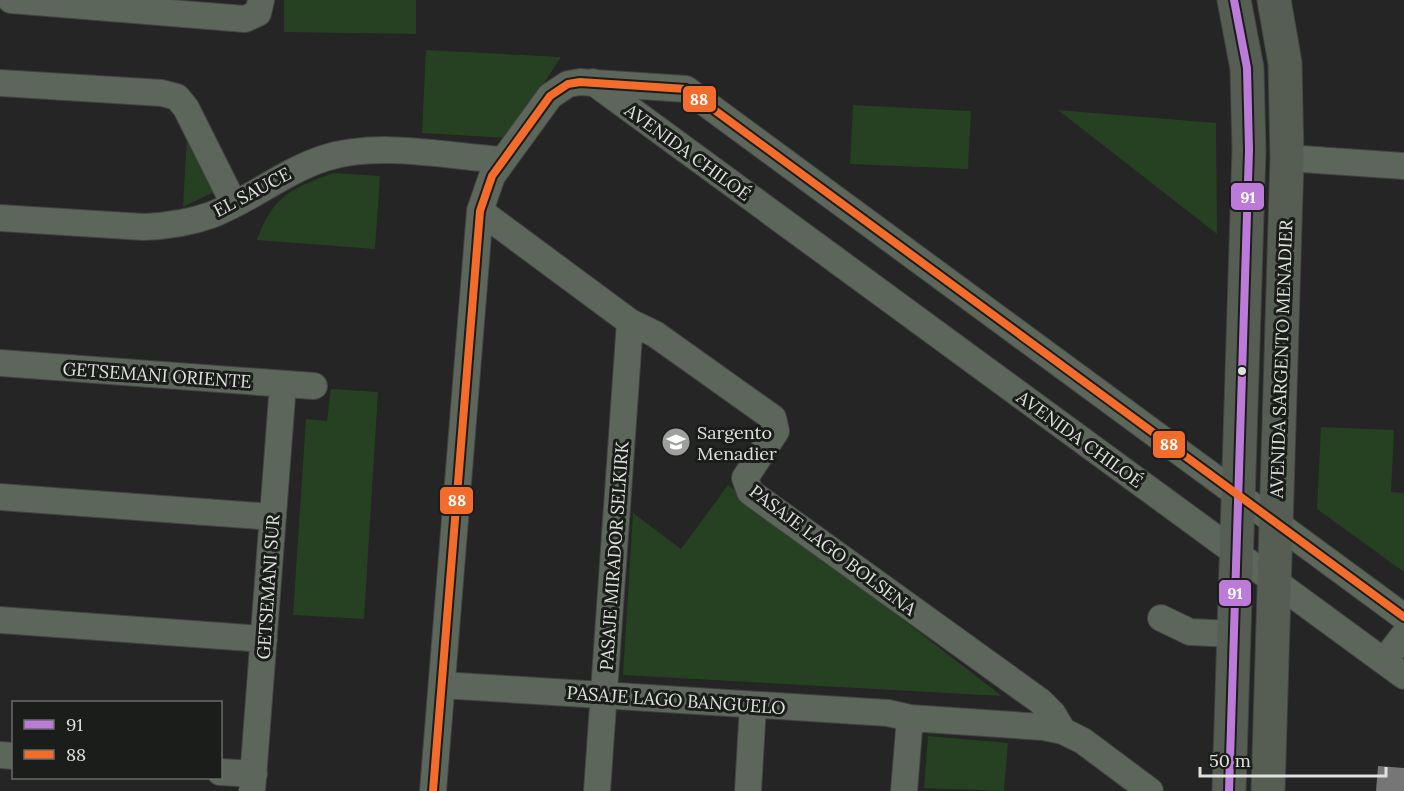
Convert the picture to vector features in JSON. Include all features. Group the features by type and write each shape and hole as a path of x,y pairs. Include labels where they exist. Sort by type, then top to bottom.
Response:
{"street":[{"path":"11,0 245,19 258,8"},
{"name":"AVENIDA SARGENTO MENADIER","path":"1229,791 1249,199 1247,68 1234,0"},
{"name":"AVENIDA SARGENTO MENADIER","path":"1268,791 1287,158 1285,63 1274,0"},
{"path":"1247,68 1285,63"},
{"path":"433,791 480,211 492,176 502,160 558,89 568,84 592,82"},
{"name":"AVENIDA CHILOÉ","path":"592,82 686,89 1404,617"},
{"name":"AVENIDA CHILOÉ","path":"592,82 1404,676"},
{"path":"0,83 162,93 177,97 186,108 234,204"},
{"name":"EL SAUCE","path":"0,218 144,227 186,223 234,204 292,171 348,152 388,151 502,160"},
{"path":"1287,158 1404,166"},
{"name":"PASAJE LAGO BOLSENA","path":"480,211 630,322 655,334 776,422 776,431 746,473 744,483 750,492 1040,701 1053,714 1064,731"},
{"name":"PASAJE MIRADOR SELKIRK","path":"597,791 630,322"},
{"name":"GETSEMANI ORIENTE","path":"0,363 314,386"},
{"name":"GETSEMANI SUR","path":"253,783 283,384"},
{"path":"0,497 273,517"},
{"path":"1161,618 1190,632 1234,634"},
{"path":"0,620 264,639"},
{"path":"1383,661 1404,635"},
{"name":"PASAJE LAGO BANGUELO","path":"442,685 888,713 910,718"},
{"path":"748,791 753,705"},
{"path":"904,791 910,718"},
{"name":"PASAJE LAGO BOLSENA","path":"910,718 1064,731 1083,741 1150,791"},
{"path":"222,773 253,783"}],"green space":[{"path":"284,0 416,0 416,34 284,32"},
{"path":"426,50 561,57 508,138 422,133"},
{"path":"853,105 971,111 968,169 850,164"},
{"path":"1058,110 1216,123 1217,234"},
{"path":"187,136 216,191 183,207"},
{"path":"334,173 380,176 375,249 257,240 270,213 286,195 306,183"},
{"path":"331,389 378,392 364,619 293,615 306,419 327,421"},
{"path":"1321,427 1394,430 1391,492 1404,493 1404,572 1317,509"},
{"path":"728,485 1002,696 623,675 633,513 681,549"},
{"path":"928,736 1008,743 1004,791 924,788"}],"building":[{"path":"1378,766 1404,768 1404,791 1376,791"}],"transit line":[{"name":"91","path":"1229,791 1249,150 1247,68 1234,0"},
{"name":"88","path":"433,791 480,211 492,176 550,96 568,84 580,82 686,89 1404,617"}],"place":[{"name":"Sargento Menadier","path":"676,442"}]}
